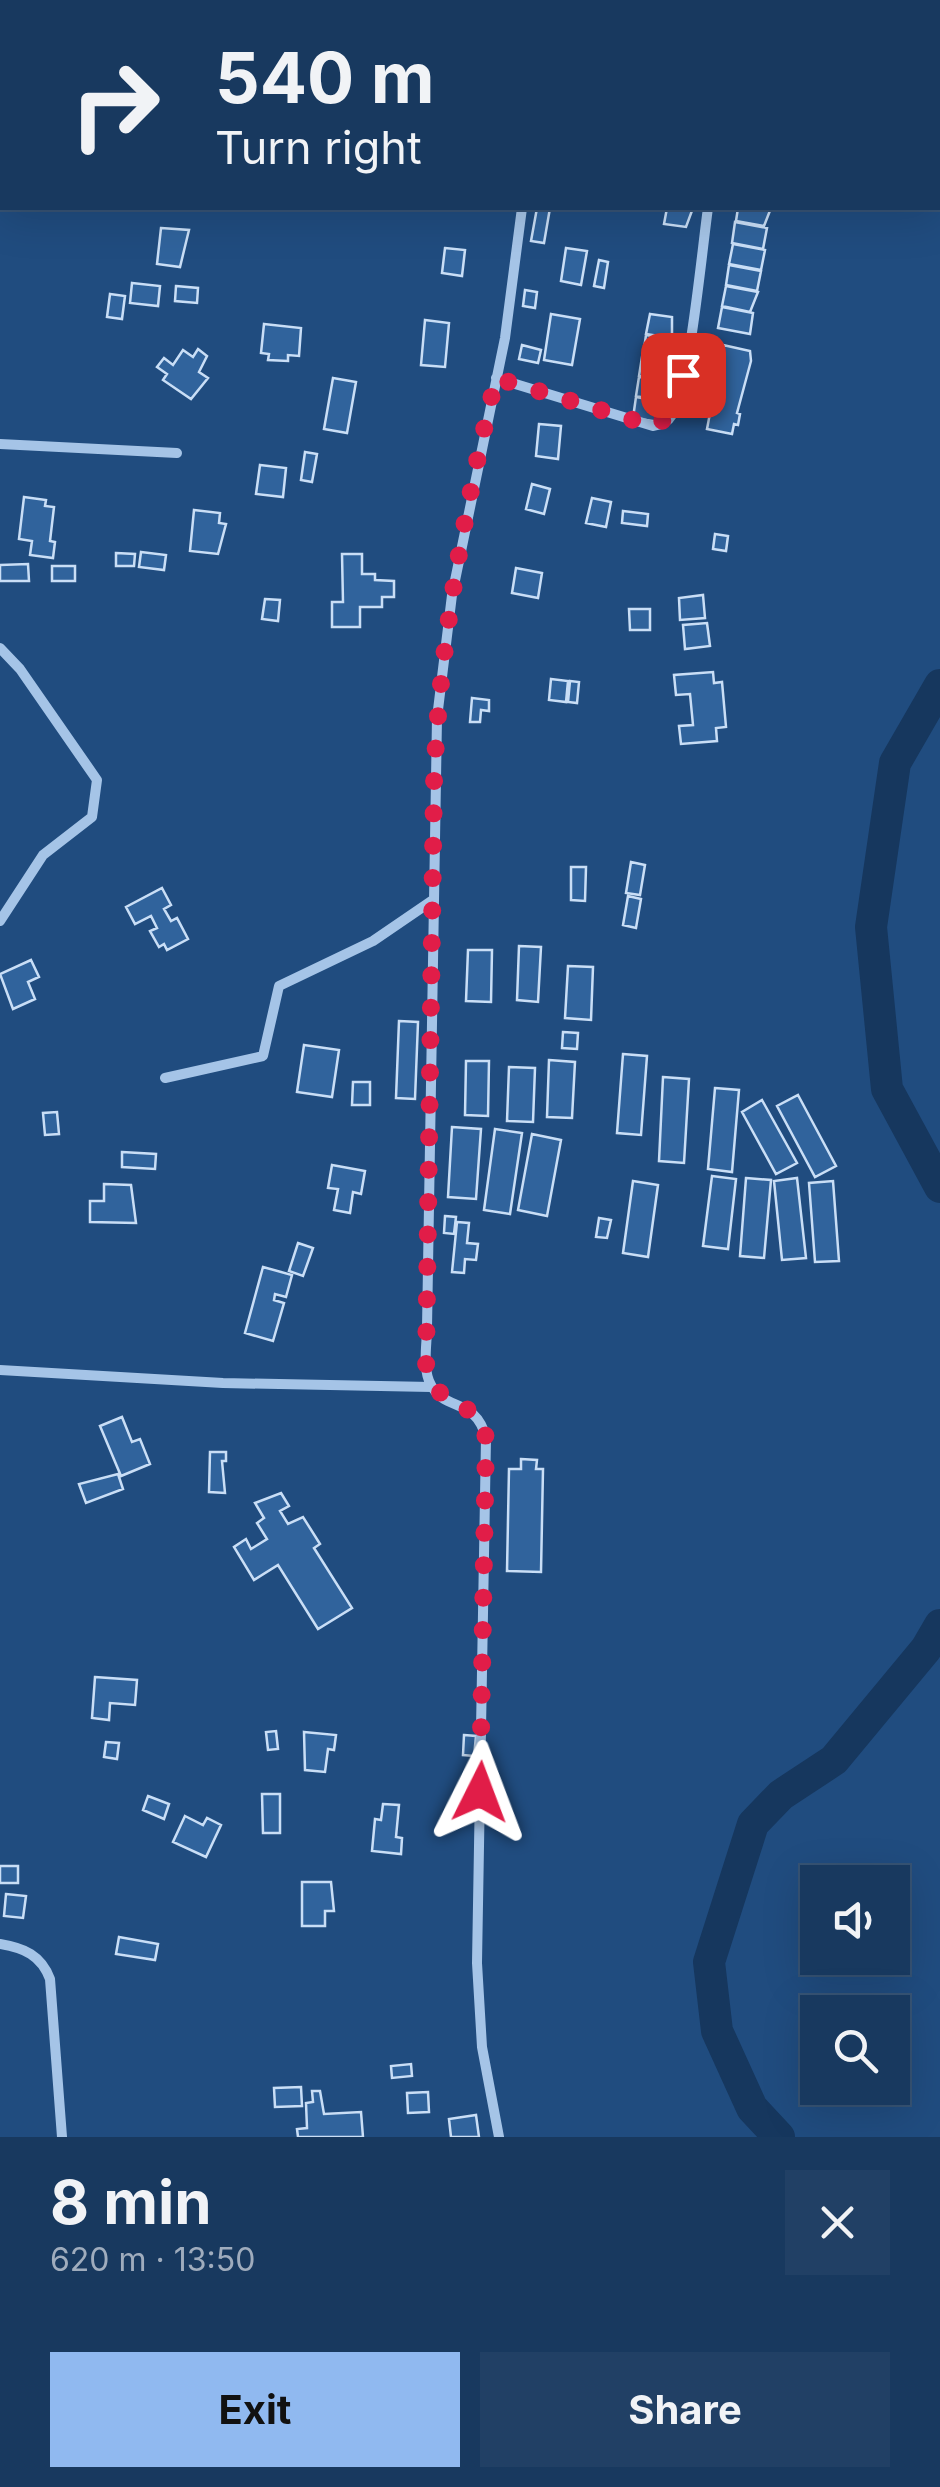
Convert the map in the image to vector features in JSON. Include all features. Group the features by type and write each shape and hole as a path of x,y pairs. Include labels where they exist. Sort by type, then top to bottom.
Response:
{"street":[{"path":"499,2137 482,2047 477,1962 486,1438 481,1421 468,1407 440,1395 432,1386 426,1363 439,688 464,527 496,378 522,210"},
{"path":"496,378 653,426 664,423 672,415 683,375 708,210"},
{"path":"0,444 177,452"},
{"path":"0,648 20,669 97,780 92,817 43,854 0,921"},
{"path":"165,1078 263,1056 280,986 372,940 433,900"},
{"path":"0,1370 223,1384 432,1386"},
{"path":"0,1944 28,1952 42,1962 50,1979 62,2137"}],"building":[{"path":"537,210 550,210 544,243 531,241"},
{"path":"667,210 692,210 686,227 664,224"},
{"path":"738,210 770,210 764,226 736,221"},
{"path":"735,222 767,228 763,249 732,243"},
{"path":"161,228 189,230 180,267 157,264"},
{"path":"733,244 765,250 761,270 729,264"},
{"path":"445,248 465,250 462,276 442,273"},
{"path":"566,248 587,251 581,285 561,281"},
{"path":"599,260 608,262 604,288 594,286"},
{"path":"729,265 761,271 757,291 726,285"},
{"path":"132,283 160,286 158,306 130,303"},
{"path":"176,286 198,288 197,303 175,301"},
{"path":"726,286 758,292 750,312 722,306"},
{"path":"525,290 537,292 535,308 523,306"},
{"path":"110,294 125,296 122,319 107,317"},
{"path":"722,307 753,313 750,334 718,328"},
{"path":"551,314 580,319 572,365 544,360"},
{"path":"650,314 672,317 672,338 646,334"},
{"path":"425,320 449,323 445,367 421,365"},
{"path":"264,324 301,328 299,356 288,355 288,361 268,360 269,354 261,353"},
{"path":"646,335 668,339 668,360 643,356"},
{"path":"522,345 541,350 538,363 519,359"},
{"path":"723,345 750,351 738,425 734,424 732,434 707,429"},
{"path":"198,349 207,356 199,372 208,378 191,399 163,380 167,374 157,367 164,358 173,365 183,350 193,357"},
{"path":"642,357 664,361 666,380 639,376"},
{"path":"639,377 663,381 659,401 636,396"},
{"path":"333,378 356,382 347,433 324,429"},
{"path":"636,397 658,401 659,422 633,418"},
{"path":"539,424 561,426 558,459 536,456"},
{"path":"305,452 317,454 312,482 301,480"},
{"path":"260,465 286,468 283,497 256,494"},
{"path":"532,484 550,489 544,514 526,509"},
{"path":"24,497 46,500 45,506 54,507 50,541 55,542 53,558 30,555 32,541 19,539"},
{"path":"592,498 611,502 606,527 586,523"},
{"path":"194,510 220,513 219,523 226,524 218,554 190,551"},
{"path":"623,511 648,514 647,526 622,523"},
{"path":"715,534 728,536 726,551 713,549"},
{"path":"141,552 166,555 164,570 139,567"},
{"path":"116,553 135,554 134,566 116,566"},
{"path":"342,554 362,554 362,574 375,574 375,580 394,581 394,597 382,597 382,607 360,607 360,627 332,627 332,602 343,602"},
{"path":"28,564 29,581 0,581 0,565"},
{"path":"52,566 75,566 75,581 52,581"},
{"path":"516,568 542,573 538,598 512,593"},
{"path":"703,595 705,618 680,620 679,598"},
{"path":"265,599 280,600 278,621 262,619"},
{"path":"629,609 650,609 650,630 630,630"},
{"path":"707,623 710,646 685,649 683,625"},
{"path":"713,672 714,683 722,682 726,727 716,728 717,741 681,744 679,726 693,725 690,694 676,695 674,675"},
{"path":"551,679 568,681 566,702 549,700"},
{"path":"570,681 579,682 577,703 568,702"},
{"path":"472,698 489,700 489,711 481,710 480,722 470,722"},
{"path":"631,862 645,865 640,895 626,893"},
{"path":"571,867 586,867 585,901 571,900"},
{"path":"162,888 171,905 164,909 171,921 177,918 188,939 167,950 164,944 159,947 150,931 157,928 151,916 135,924 126,907"},
{"path":"628,896 641,899 636,928 623,925"},
{"path":"519,946 541,947 538,1002 517,1000"},
{"path":"468,950 492,950 491,1002 466,1001"},
{"path":"31,960 39,977 28,982 35,999 13,1009 0,974"},
{"path":"568,966 593,967 591,1020 565,1018"},
{"path":"399,1021 418,1022 415,1099 396,1098"},
{"path":"563,1032 578,1033 577,1049 562,1048"},
{"path":"304,1045 339,1050 332,1097 297,1092"},
{"path":"623,1054 647,1056 641,1135 617,1133"},
{"path":"549,1060 575,1062 572,1118 547,1117"},
{"path":"466,1061 489,1061 488,1116 465,1115"},
{"path":"509,1067 535,1068 533,1122 507,1121"},
{"path":"663,1077 689,1079 684,1163 659,1161"},
{"path":"353,1082 370,1082 370,1105 352,1105"},
{"path":"715,1088 739,1090 732,1172 708,1169"},
{"path":"798,1095 836,1166 815,1177 777,1106"},
{"path":"762,1100 797,1163 776,1174 742,1112"},
{"path":"57,1112 59,1134 45,1135 43,1113"},
{"path":"452,1127 481,1129 476,1199 448,1197"},
{"path":"495,1129 522,1133 510,1214 484,1210"},
{"path":"532,1134 561,1140 547,1216 518,1210"},
{"path":"122,1152 156,1154 155,1169 122,1167"},
{"path":"332,1165 365,1171 361,1194 353,1192 350,1213 334,1210 338,1189 328,1188"},
{"path":"712,1176 736,1179 728,1249 703,1246"},
{"path":"746,1178 771,1180 764,1258 740,1256"},
{"path":"797,1178 806,1258 782,1260 774,1181"},
{"path":"633,1181 658,1185 648,1257 623,1253"},
{"path":"833,1181 839,1261 815,1262 809,1183"},
{"path":"104,1184 131,1185 136,1223 90,1222 90,1201 104,1201"},
{"path":"445,1216 456,1217 454,1234 444,1233"},
{"path":"599,1218 611,1220 607,1238 596,1237"},
{"path":"457,1222 469,1223 467,1243 478,1244 476,1260 465,1259 464,1273 452,1272"},
{"path":"298,1243 313,1248 303,1276 289,1271"},
{"path":"263,1267 292,1275 286,1297 275,1294 274,1300 284,1303 273,1341 245,1333"},
{"path":"122,1417 132,1442 140,1439 150,1464 121,1476 100,1426"},
{"path":"210,1452 226,1452 226,1461 222,1461 225,1493 209,1492"},
{"path":"521,1459 537,1460 536,1469 543,1469 541,1572 507,1571 509,1469 521,1469"},
{"path":"118,1474 123,1489 86,1503 79,1484"},
{"path":"281,1493 289,1506 280,1511 288,1524 303,1517 320,1544 314,1548 352,1608 318,1629 278,1565 254,1580 234,1547 246,1539 251,1549 267,1539 257,1523 264,1518 255,1503"},
{"path":"95,1677 137,1680 135,1705 110,1703 109,1720 92,1718"},
{"path":"276,1731 278,1749 268,1750 266,1732"},
{"path":"304,1732 336,1735 334,1750 328,1749 325,1772 305,1770"},
{"path":"464,1735 476,1736 474,1756 463,1755"},
{"path":"106,1742 119,1743 117,1759 104,1757"},
{"path":"262,1794 280,1794 280,1833 263,1833"},
{"path":"148,1796 169,1804 164,1819 143,1810"},
{"path":"383,1804 399,1805 396,1837 402,1838 401,1854 372,1851 375,1819 381,1820"},
{"path":"185,1816 203,1825 207,1818 221,1825 206,1857 173,1842"},
{"path":"0,1866 18,1866 18,1883 0,1883"},
{"path":"302,1882 331,1882 334,1911 325,1911 325,1926 302,1926"},
{"path":"6,1894 26,1896 23,1918 4,1916"},
{"path":"119,1937 158,1944 155,1960 116,1954"},
{"path":"411,2064 412,2076 392,2078 391,2066"},
{"path":"301,2087 302,2106 275,2107 274,2088"},
{"path":"312,2091 320,2091 324,2114 361,2112 363,2137 298,2137 297,2129 307,2128 306,2103 313,2102"},
{"path":"428,2092 429,2112 408,2113 407,2093"},
{"path":"476,2115 479,2137 451,2137 449,2119"}],"waterway":[{"path":"940,685 895,763 871,927 887,1089 940,1187"},
{"path":"779,2137 752,2108 717,2031 709,1962 753,1824 781,1795 834,1760 926,1649 940,1625"}],"route":[{"path":"480,1792 486,1438 481,1421 468,1407 448,1400 432,1386 426,1363 432,1180 434,783 439,688 452,596 496,378 659,426 672,415 683,375"}]}
